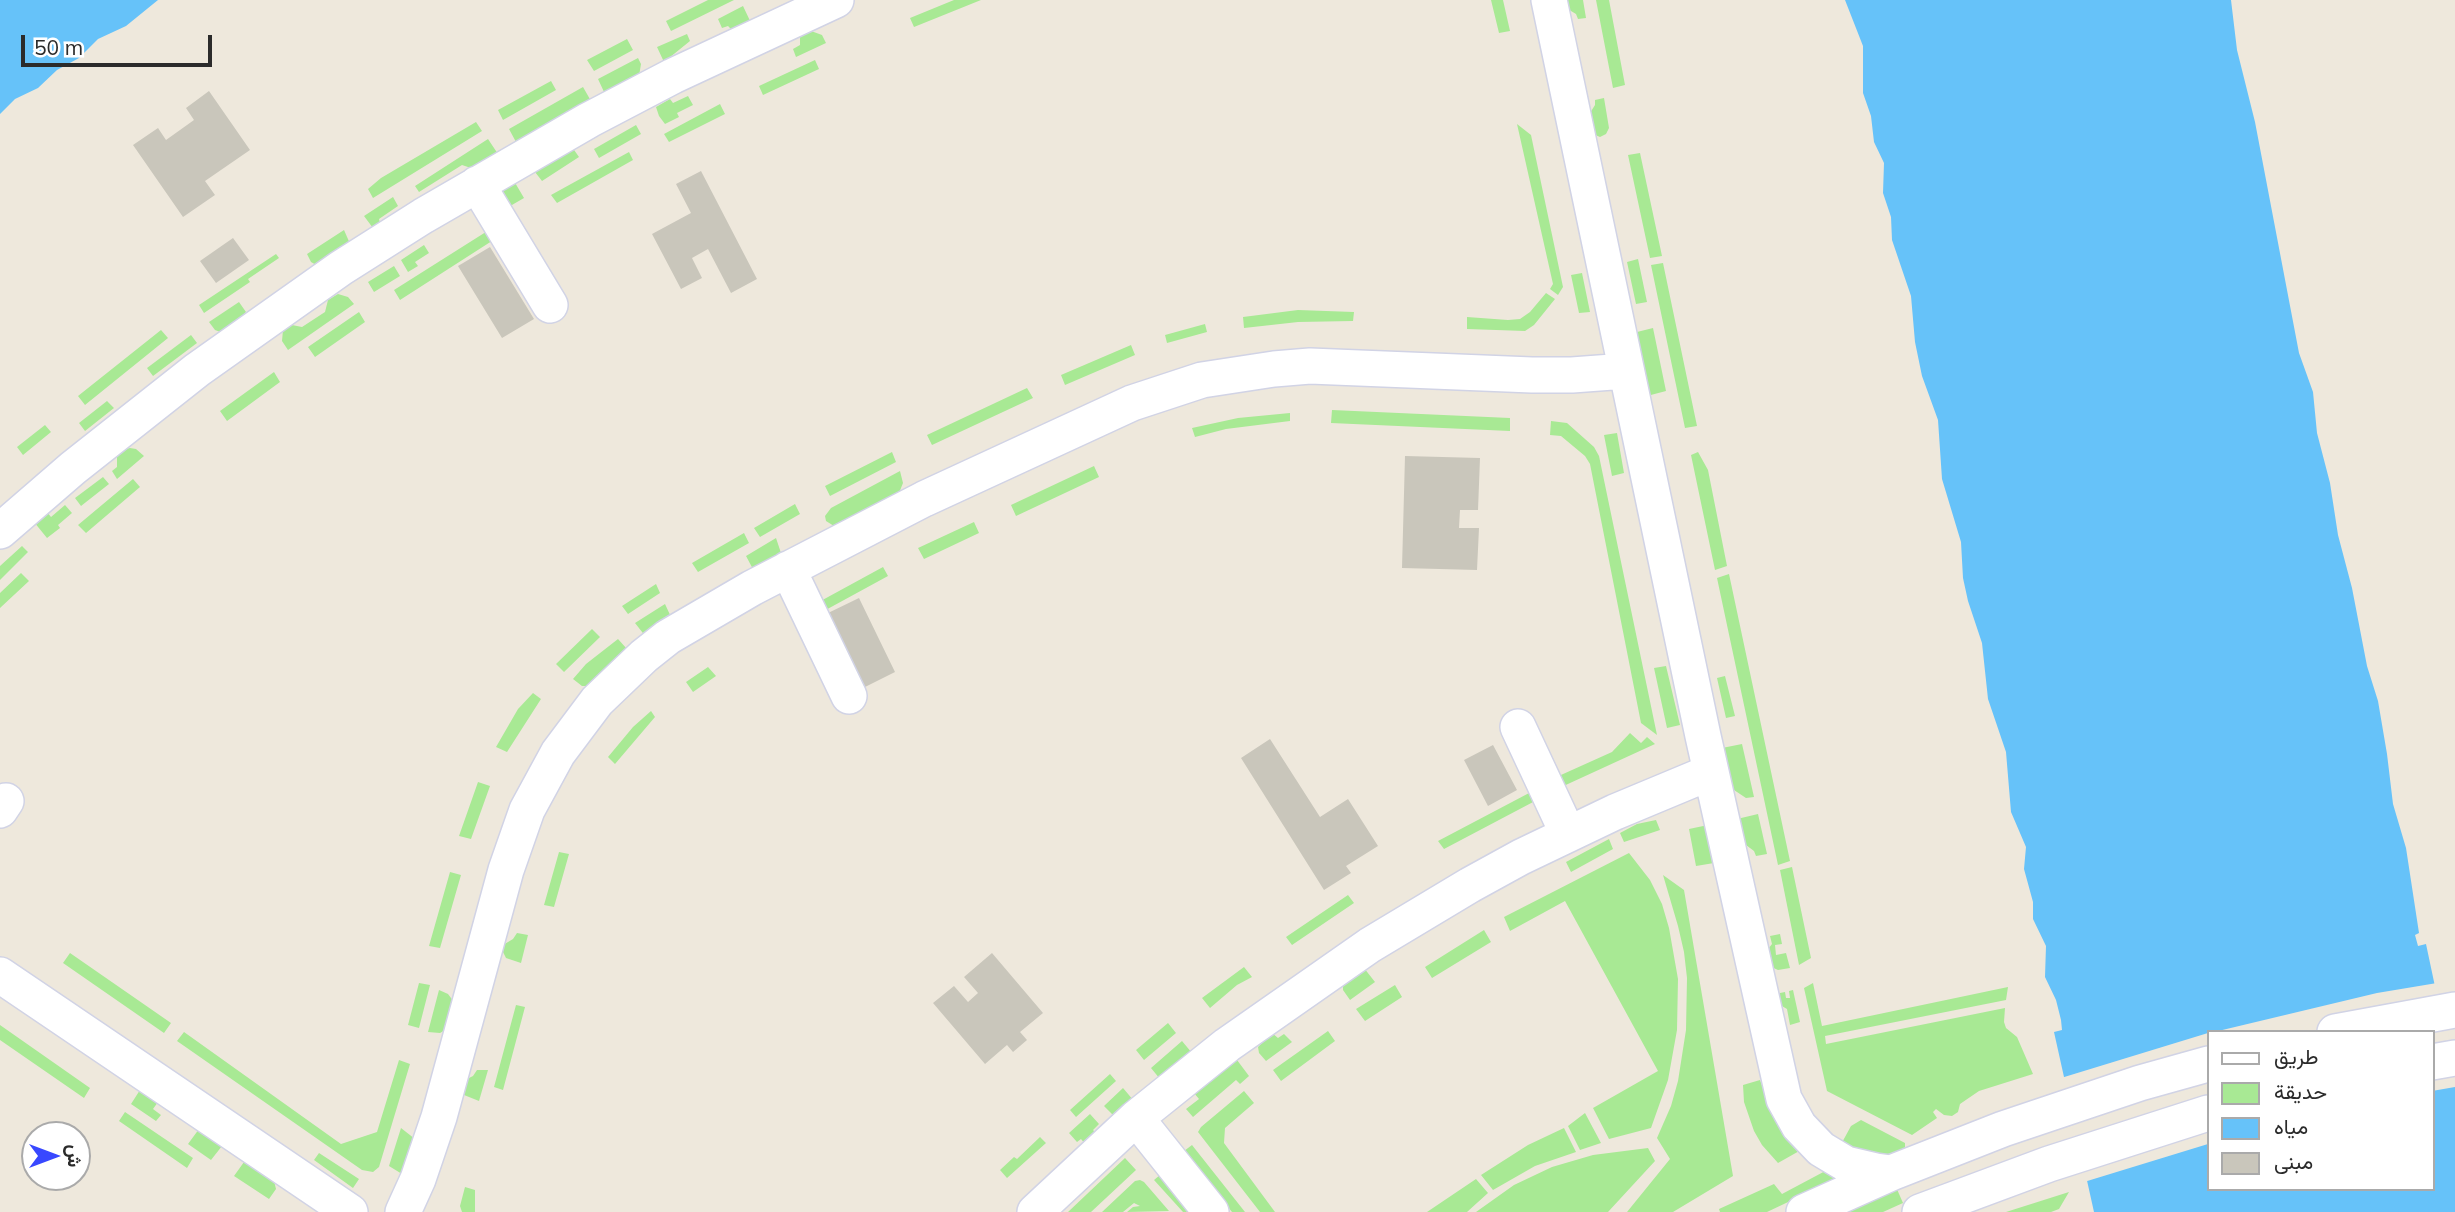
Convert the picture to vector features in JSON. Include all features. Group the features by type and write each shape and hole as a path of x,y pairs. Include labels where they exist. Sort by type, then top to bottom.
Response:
{"street":[{"path":"0,531 124,426 218,354 341,268 477,184 589,120 661,82 836,0"},
{"path":"1549,0 1776,1070 1787,1106 1809,1138 1833,1157 1861,1168 1891,1172"},
{"path":"477,184 550,305"},
{"path":"403,1212 418,1180 439,1117 516,839 527,810 552,762 597,701 643,656 695,620 924,499 1099,417 1144,398 1202,380 1310,366 1532,375 1626,371"},
{"path":"788,569 849,695"},
{"path":"1518,727 1568,834"},
{"path":"1035,1212 1136,1118 1227,1045 1322,977 1470,885 1568,834 1712,772"},
{"path":"0,975 350,1212"},
{"path":"2346,1030 2455,1010"},
{"path":"2434,1062 2455,1058"},
{"path":"1804,1212 1891,1172 2036,1117 2206,1064"},
{"path":"1920,1212 2049,1164 2206,1114"},
{"path":"1136,1118 1211,1212"}],"green space":[{"path":"708,0 734,0 671,31 666,21"},
{"path":"954,0 981,0 914,27 910,18"},
{"path":"1491,0 1503,0 1510,31 1499,33"},
{"path":"1563,0 1583,0 1586,18 1578,19 1576,14 1566,8"},
{"path":"1596,0 1609,0 1625,85 1613,88"},
{"path":"743,6 752,25 735,33 728,26 722,28 718,19"},
{"path":"811,31 822,35 826,43 796,57 793,49 800,45 800,36"},
{"path":"687,34 690,41 664,62 657,47"},
{"path":"627,39 633,50 594,71 587,60"},
{"path":"638,58 641,64 639,76 605,94 598,79"},
{"path":"815,60 819,69 763,95 759,86"},
{"path":"551,81 556,90 503,120 498,110"},
{"path":"583,87 591,101 516,142 509,129"},
{"path":"688,96 693,105 677,113 679,117 665,124 656,107 670,99 673,103"},
{"path":"1604,98 1609,128 1606,134 1600,137 1593,134 1590,113 1595,100"},
{"path":"720,104 725,114 669,142 664,134"},
{"path":"476,122 482,131 373,198 368,189 381,178"},
{"path":"1517,124 1531,135 1563,287 1558,295 1550,289 1553,284"},
{"path":"636,125 641,134 599,158 594,149"},
{"path":"488,139 498,154 474,169 462,165 419,192 415,186"},
{"path":"572,147 579,157 542,181 535,172"},
{"path":"629,152 633,160 557,203 551,195"},
{"path":"1640,153 1662,256 1650,258 1628,155"},
{"path":"514,181 524,198 505,209 495,192"},
{"path":"393,197 398,206 379,219 380,223 373,228 364,216"},
{"path":"344,230 351,246 318,266 311,262 307,254"},
{"path":"489,230 495,239 400,300 394,290"},
{"path":"424,245 429,253 415,262 418,266 408,272 401,260"},
{"path":"276,254 279,258 248,279 250,282 204,313 199,305"},
{"path":"1638,259 1647,302 1636,304 1627,262"},
{"path":"1663,263 1697,426 1685,428 1651,265"},
{"path":"394,266 400,276 374,292 368,282"},
{"path":"1582,273 1590,312 1579,313 1571,275"},
{"path":"1546,293 1555,299 1534,325 1525,331 1467,329 1467,317 1520,319 1530,312"},
{"path":"338,294 348,297 354,304 288,350 282,341 283,330 292,325 302,327 325,312 328,300"},
{"path":"239,302 246,312 230,330 223,333 215,330 209,322"},
{"path":"1298,310 1354,312 1353,321 1298,322 1244,328 1243,317"},
{"path":"359,312 365,322 315,357 308,347"},
{"path":"1205,324 1207,332 1167,343 1165,335"},
{"path":"1653,328 1666,391 1647,396 1633,333"},
{"path":"161,330 168,338 85,405 78,396"},
{"path":"191,335 197,343 153,376 147,368"},
{"path":"1131,345 1135,355 1065,385 1061,375"},
{"path":"274,372 280,382 227,421 220,411"},
{"path":"1027,388 1033,398 932,445 927,435"},
{"path":"107,401 114,408 85,431 79,423"},
{"path":"1332,410 1510,418 1510,431 1331,423"},
{"path":"1290,413 1290,421 1226,429 1195,437 1192,428 1238,418"},
{"path":"1551,421 1567,423 1594,447 1599,456 1657,735 1641,723 1590,464 1585,456 1561,436 1550,435"},
{"path":"45,425 51,432 23,455 17,447"},
{"path":"1617,433 1624,473 1612,476 1604,435"},
{"path":"130,448 136,449 144,456 117,479 112,471 117,467 117,456"},
{"path":"892,452 896,462 830,496 825,486"},
{"path":"1698,452 1708,470 1727,566 1715,570 1691,455"},
{"path":"1094,466 1099,477 1016,516 1011,505"},
{"path":"900,471 903,483 899,493 838,525 834,526 826,521 825,516 831,508"},
{"path":"103,477 109,484 81,506 75,498"},
{"path":"133,479 140,487 86,533 78,525"},
{"path":"795,504 800,514 760,537 754,528"},
{"path":"65,505 72,513 58,525 60,528 47,538 34,522 47,512 51,517"},
{"path":"974,522 979,533 924,559 918,548"},
{"path":"744,533 749,543 698,572 692,563"},
{"path":"776,538 781,553 754,571 746,556"},
{"path":"22,546 28,552 0,580 0,566"},
{"path":"883,567 888,576 822,612 817,603"},
{"path":"21,573 29,581 0,608 0,593"},
{"path":"1729,574 1790,861 1778,865 1717,578"},
{"path":"656,584 660,593 628,614 622,606"},
{"path":"665,604 671,617 646,637 635,623"},
{"path":"592,629 600,637 564,672 556,664"},
{"path":"618,639 627,649 588,686 582,686 573,679 586,664"},
{"path":"1666,666 1680,725 1667,728 1654,668"},
{"path":"708,667 716,676 693,692 686,682"},
{"path":"1725,676 1735,716 1726,718 1717,678"},
{"path":"533,693 541,699 507,752 496,747 518,709"},
{"path":"651,711 655,717 615,764 608,757 633,727"},
{"path":"1630,733 1641,743 1647,737 1655,744 1557,789 1552,779 1612,752"},
{"path":"1742,744 1754,797 1746,798 1731,788 1722,748"},
{"path":"478,782 490,786 471,839 459,836"},
{"path":"1531,792 1535,801 1444,849 1438,841"},
{"path":"1758,814 1767,854 1756,856 1754,851 1742,842 1737,819"},
{"path":"1656,820 1660,830 1624,842 1620,833 1637,824"},
{"path":"1708,825 1714,863 1696,866 1689,829"},
{"path":"1609,839 1613,849 1571,872 1566,862"},
{"path":"559,852 569,854 554,907 544,905"},
{"path":"1629,853 1650,880 1662,904 1669,928 1678,979 1677,1030 1668,1080 1651,1128 1609,1139 1593,1108 1658,1071 1565,901 1510,931 1504,917"},
{"path":"1792,867 1811,958 1799,965 1780,870"},
{"path":"450,872 461,875 440,948 429,946"},
{"path":"1663,875 1684,890 1733,1176 1673,1212 1627,1212 1670,1159 1657,1138 1678,1081 1686,1030 1687,978 1684,952"},
{"path":"1348,895 1354,903 1292,945 1286,937"},
{"path":"1484,930 1491,942 1432,978 1425,967"},
{"path":"517,933 528,935 521,963 506,958 502,950 503,945"},
{"path":"1780,934 1782,944 1775,945 1776,955 1786,953 1790,968 1778,970 1767,965 1765,953 1772,944 1770,936"},
{"path":"70,953 171,1023 164,1033 63,963"},
{"path":"1244,967 1252,977 1237,985 1210,1008 1202,998"},
{"path":"1364,968 1375,982 1350,1000 1343,990 1343,984"},
{"path":"419,983 430,985 419,1028 408,1025"},
{"path":"1813,983 1822,1026 2008,987 2006,1000 1825,1036 1826,1044 2005,1008 2006,1028 2017,1037 2033,1074 1979,1091 1960,1104 1958,1112 1952,1116 1944,1115 1936,1109 1933,1112 1937,1118 1912,1135 1827,1091 1804,988"},
{"path":"1395,985 1402,997 1365,1021 1356,1009"},
{"path":"439,990 448,994 454,1002 447,1029 440,1033 428,1032"},
{"path":"1793,990 1800,1022 1790,1025 1787,1009 1775,1002 1780,993 1785,992 1786,998 1790,998 1789,991"},
{"path":"516,1005 525,1007 503,1090 494,1087"},
{"path":"1168,1023 1176,1033 1144,1060 1136,1050"},
{"path":"0,1025 90,1088 84,1098 0,1040"},
{"path":"1328,1031 1335,1041 1281,1081 1273,1070"},
{"path":"184,1032 341,1144 377,1132 399,1060 410,1064 379,1167 373,1172 362,1170 177,1041"},
{"path":"1272,1033 1278,1038 1284,1034 1292,1042 1266,1061 1259,1053 1258,1047"},
{"path":"1182,1041 1192,1053 1160,1079 1151,1068"},
{"path":"1237,1060 1249,1076 1240,1084 1236,1080 1193,1117 1186,1109 1199,1099 1194,1093"},
{"path":"477,1070 488,1070 479,1101 464,1095 462,1089 465,1080"},
{"path":"1110,1074 1116,1081 1076,1117 1070,1110"},
{"path":"1760,1080 1767,1099 1801,1150 1778,1163 1754,1131 1744,1102 1743,1085"},
{"path":"1123,1088 1134,1101 1116,1118 1104,1106"},
{"path":"140,1090 158,1102 153,1109 161,1115 156,1121 131,1104"},
{"path":"1244,1091 1254,1103 1225,1128 1224,1143 1275,1212 1260,1212 1198,1132"},
{"path":"125,1112 193,1158 187,1168 119,1121"},
{"path":"1585,1113 1601,1143 1580,1150 1568,1126"},
{"path":"1090,1114 1099,1124 1093,1130 1097,1134 1086,1145 1081,1139 1077,1142 1069,1133"},
{"path":"1861,1120 1905,1143 1905,1149 1890,1156 1839,1148 1851,1126"},
{"path":"401,1128 415,1139 402,1174 389,1166"},
{"path":"1564,1128 1576,1152 1535,1166 1493,1190 1481,1175 1528,1145"},
{"path":"199,1129 222,1146 211,1160 188,1144"},
{"path":"1040,1137 1046,1143 1007,1178 1000,1170 1014,1157 1017,1159"},
{"path":"1192,1145 1245,1212 1232,1212 1184,1151"},
{"path":"1648,1148 1655,1161 1608,1212 1476,1212 1514,1185 1552,1167 1593,1155"},
{"path":"319,1153 359,1179 353,1188 314,1160"},
{"path":"1125,1158 1136,1170 1091,1212 1068,1212"},
{"path":"244,1162 274,1181 276,1189 269,1199 234,1176"},
{"path":"1829,1169 1841,1177 1767,1212 1720,1212 1719,1209 1774,1184 1782,1194"},
{"path":"1160,1175 1192,1212 1183,1212 1154,1180"},
{"path":"1476,1179 1488,1193 1467,1212 1427,1212"},
{"path":"1140,1180 1169,1211 1127,1212 1140,1206 1134,1203 1123,1212 1102,1212 1135,1181"},
{"path":"465,1187 475,1190 475,1212 462,1212 460,1206"},
{"path":"1896,1187 1903,1203 1883,1212 1843,1212"},
{"path":"2069,1192 2059,1209 2051,1212 2006,1212"}],"water":[{"path":"0,0 158,0 126,26 98,39 79,58 57,70 38,88 15,99 0,114"},
{"path":"1845,0 2231,0 2237,50 2255,122 2299,353 2313,392 2317,433 2330,483 2338,535 2352,588 2367,666 2378,701 2393,804 2406,848 2419,933 2415,935 2418,946 2426,944 2455,1081 2455,1212 2094,1212 2054,1032 2062,1030 2061,1020 2056,1000 2045,977 2046,946 2033,919 2033,902 2024,869 2026,847 2011,812 2006,752 1988,699 1982,643 1963,578 1961,542 1942,479 1938,420 1922,376 1915,342 1911,296 1892,240 1891,217 1883,193 1884,163 1874,142 1871,116 1863,93 1863,46"}],"pier":[{"path":"2437,983 2455,1064 2455,1087 2434,1091 2434,1030 2222,1030 2377,993"},
{"path":"2206,1034 2206,1145 2084,1182 2061,1078"}],"building":[{"path":"209,91 250,150 205,181 215,195 183,217 133,145 158,128 166,140 194,120 186,108"},
{"path":"701,171 757,279 731,293 708,249 692,258 702,278 681,289 652,234 691,213 676,184"},
{"path":"233,238 249,260 216,283 200,261"},
{"path":"490,247 534,319 502,338 458,266"},
{"path":"1405,456 1480,458 1478,510 1460,510 1459,528 1479,528 1477,570 1402,568"},
{"path":"859,598 895,672 863,688 826,614"},
{"path":"1270,739 1320,817 1348,799 1378,846 1346,866 1351,873 1324,890 1241,758"},
{"path":"1493,745 1517,790 1488,806 1464,760"},
{"path":"992,953 1043,1013 1020,1032 1027,1040 1013,1052 1007,1045 985,1064 933,1003 954,986 968,1002 978,993 964,977"}]}
